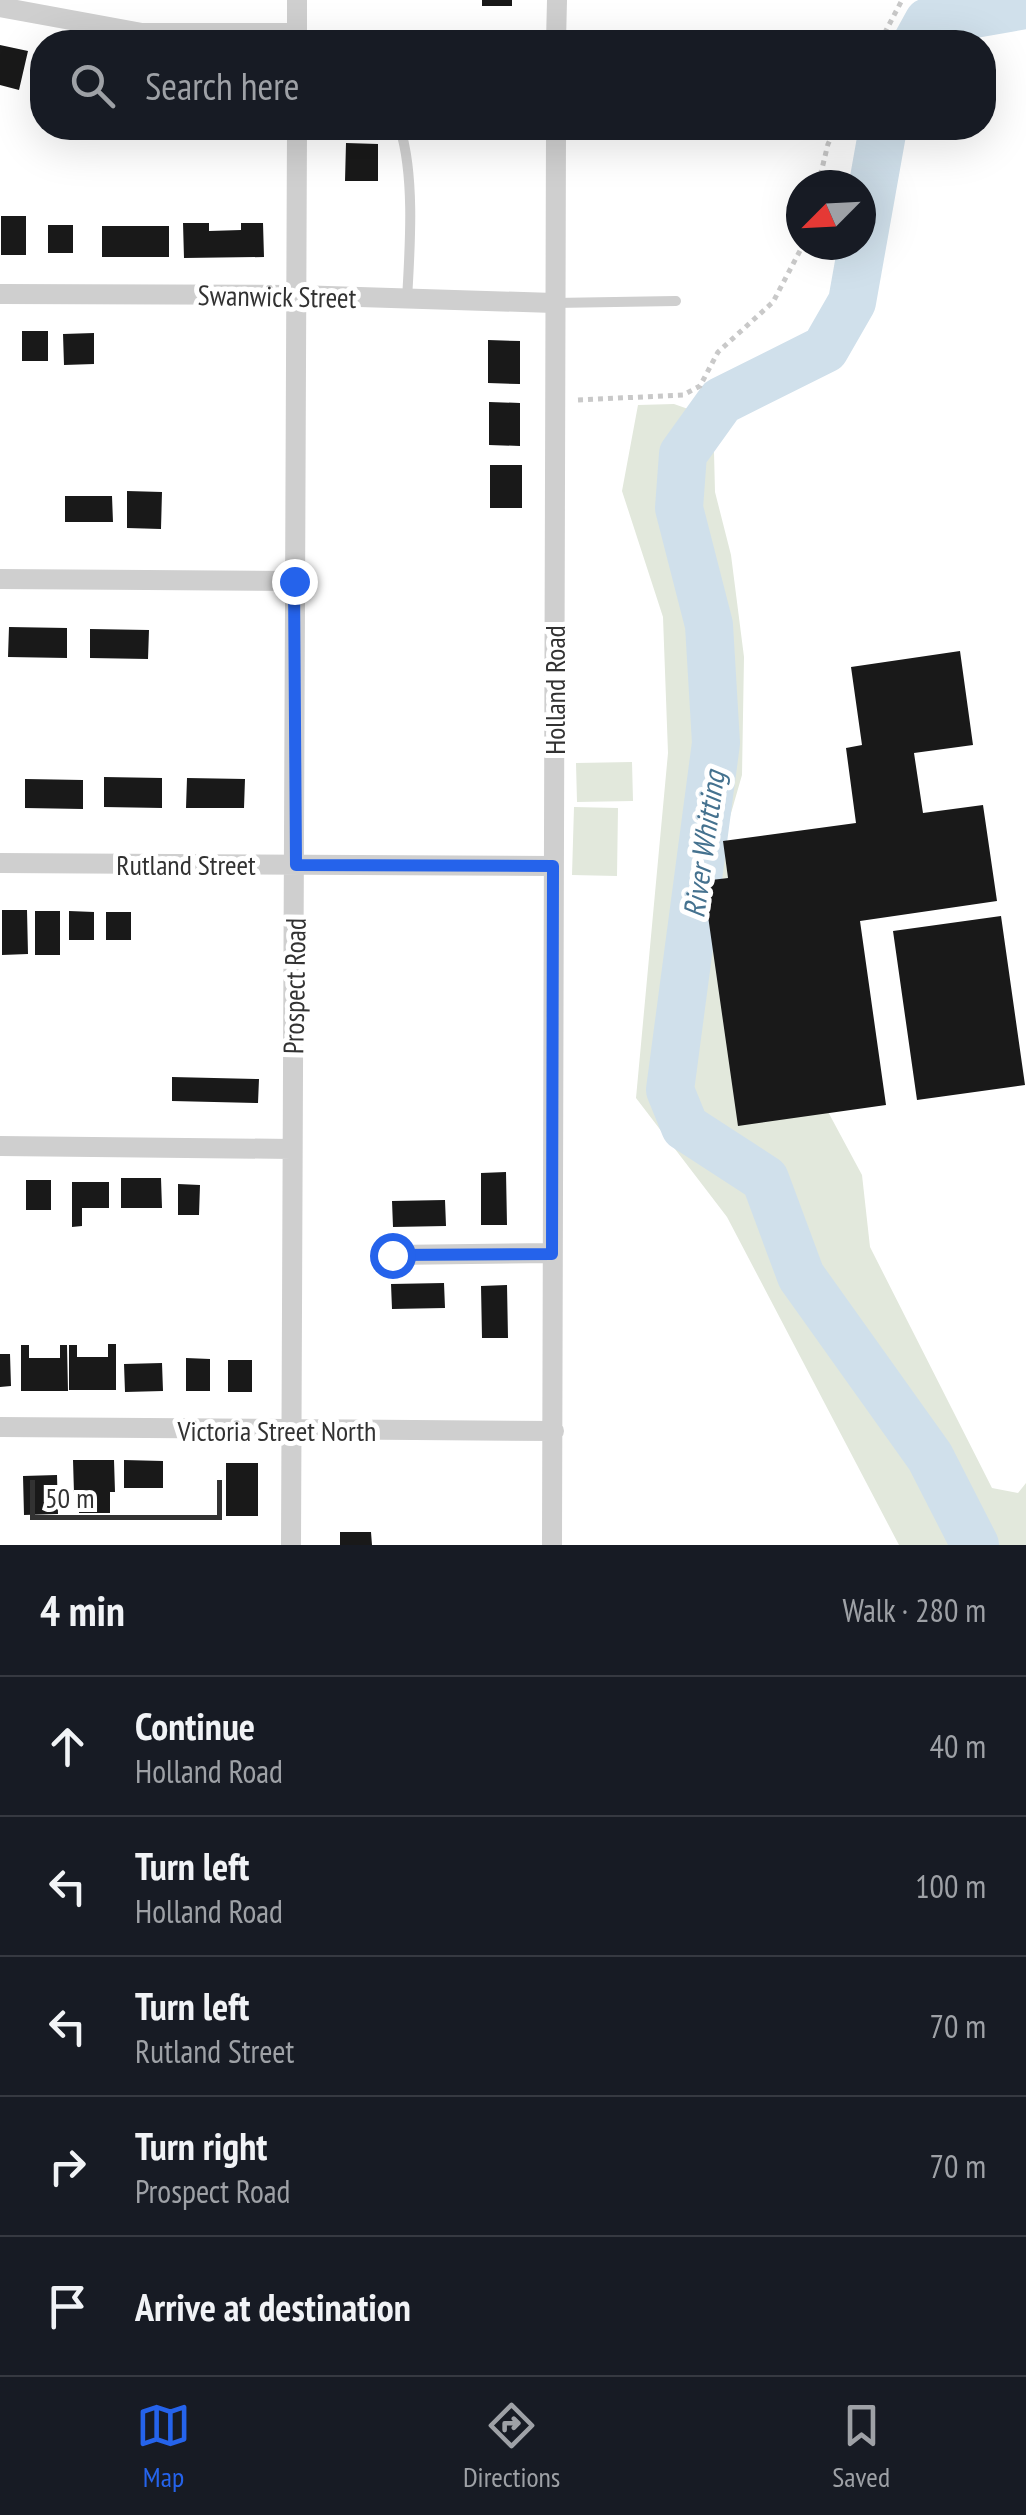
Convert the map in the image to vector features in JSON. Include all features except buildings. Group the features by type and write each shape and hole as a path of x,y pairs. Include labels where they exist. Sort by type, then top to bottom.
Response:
{"street":[{"path":"297,0 297,30"},
{"path":"556,30 557,0"},
{"path":"0,8 120,30"},
{"name":"Prospect Road","path":"291,1545 297,140"},
{"name":"Holland Road","path":"552,1545 556,140"},
{"name":"Swanwick Street","path":"0,294 554,303"},
{"path":"0,579 294,581"},
{"name":"Rutland Street","path":"0,863 553,866"},
{"path":"0,1146 292,1150"},
{"path":"392,1255 552,1254"},
{"name":"Victoria Street North","path":"0,1428 554,1430"}],"lane":[{"path":"404,140 410,258 407,298"},
{"path":"554,303 676,302"}],"path":[{"path":"886,30 902,0"},
{"path":"822,170 830,140"},
{"path":"556,401 683,395 700,386 718,352 773,302 795,260"}],"shaded area":[{"path":"674,404 691,410 714,452 715,492 731,555 744,657 742,775 723,841 728,878 704,881 862,1175 870,1247 992,1488 1018,1493 1026,1483 1026,1545 899,1545 727,1217 636,1098 668,753 663,617 622,491 638,405"},
{"path":"632,762 633,801 577,802 576,763"},
{"path":"574,807 618,808 617,876 572,875"}],"waterway":[{"name":"River Whitting","path":"924,30 928,22 1026,5"},
{"name":"River Whitting","path":"881,140 852,302 825,349 721,401 683,454 679,508 709,625 716,743 670,1090 685,1127 765,1179 801,1276 930,1457 975,1545"}],"route":[{"path":"294,581 296,865 553,866 552,1254 392,1255"}]}
